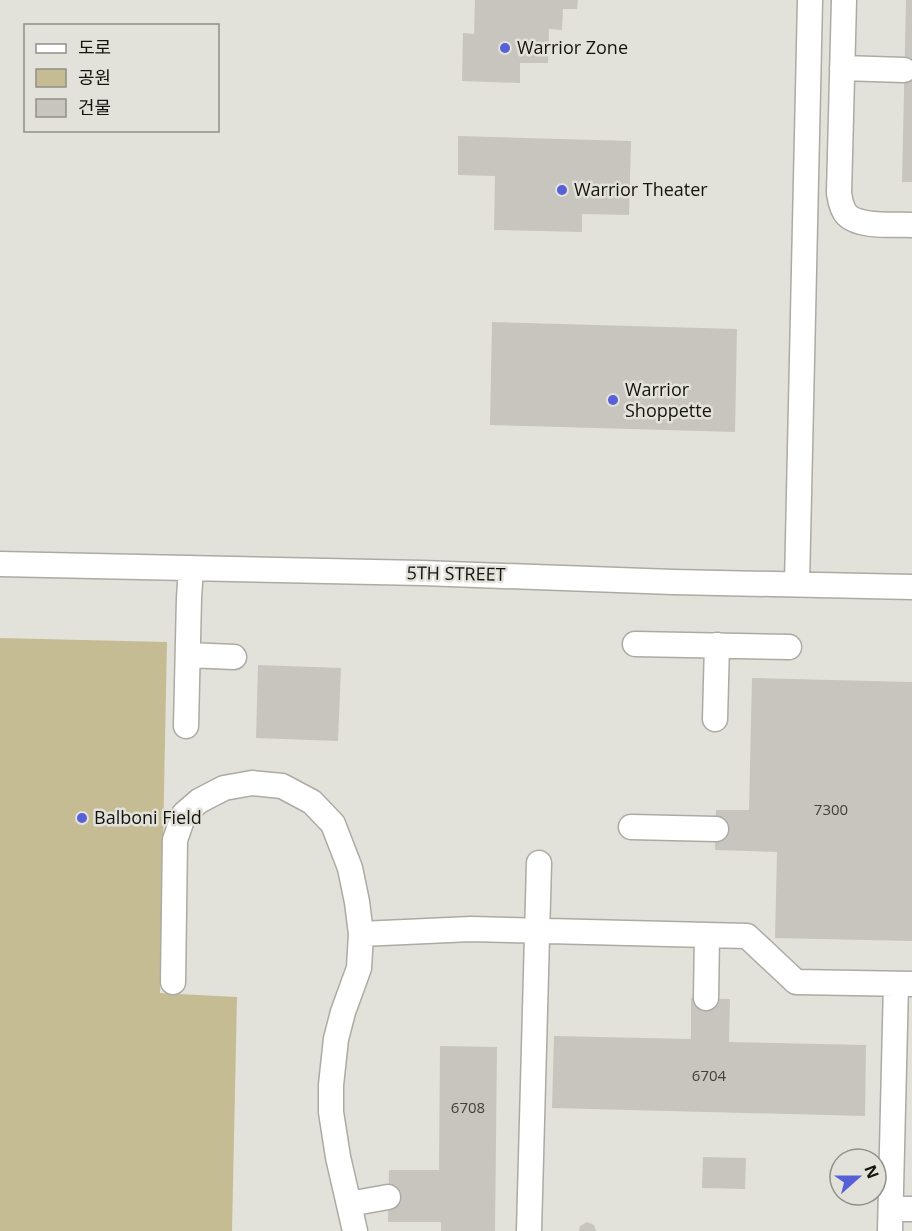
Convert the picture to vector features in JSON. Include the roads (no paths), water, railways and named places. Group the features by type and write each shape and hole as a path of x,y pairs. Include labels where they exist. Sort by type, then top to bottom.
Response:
{"street":[{"path":"797,584 810,0"},
{"path":"844,0 839,193 843,208 853,220 862,223 912,225"},
{"path":"842,68 904,69"},
{"name":"5TH STREET","path":"0,564 912,587"},
{"path":"186,726 191,568"},
{"path":"635,644 789,647"},
{"path":"715,719 717,645"},
{"path":"188,655 234,657"},
{"path":"172,982 175,840 184,814 199,801 224,788 252,783 282,786 312,802 333,824 350,868 361,934 359,968 336,1039 331,1085 331,1112 338,1156 355,1231"},
{"path":"631,827 716,828"},
{"path":"529,1231 538,863"},
{"path":"361,934 471,929 747,936 796,982 904,984 898,1216"},
{"path":"706,998 708,935"},
{"path":"349,1204 388,1197"}],"place":[{"name":"Warrior Zone","path":"505,48"},
{"name":"Warrior Theater","path":"562,190"},
{"name":"Warrior Shoppette","path":"613,400"},
{"name":"Balboni Field","path":"82,818"}]}
